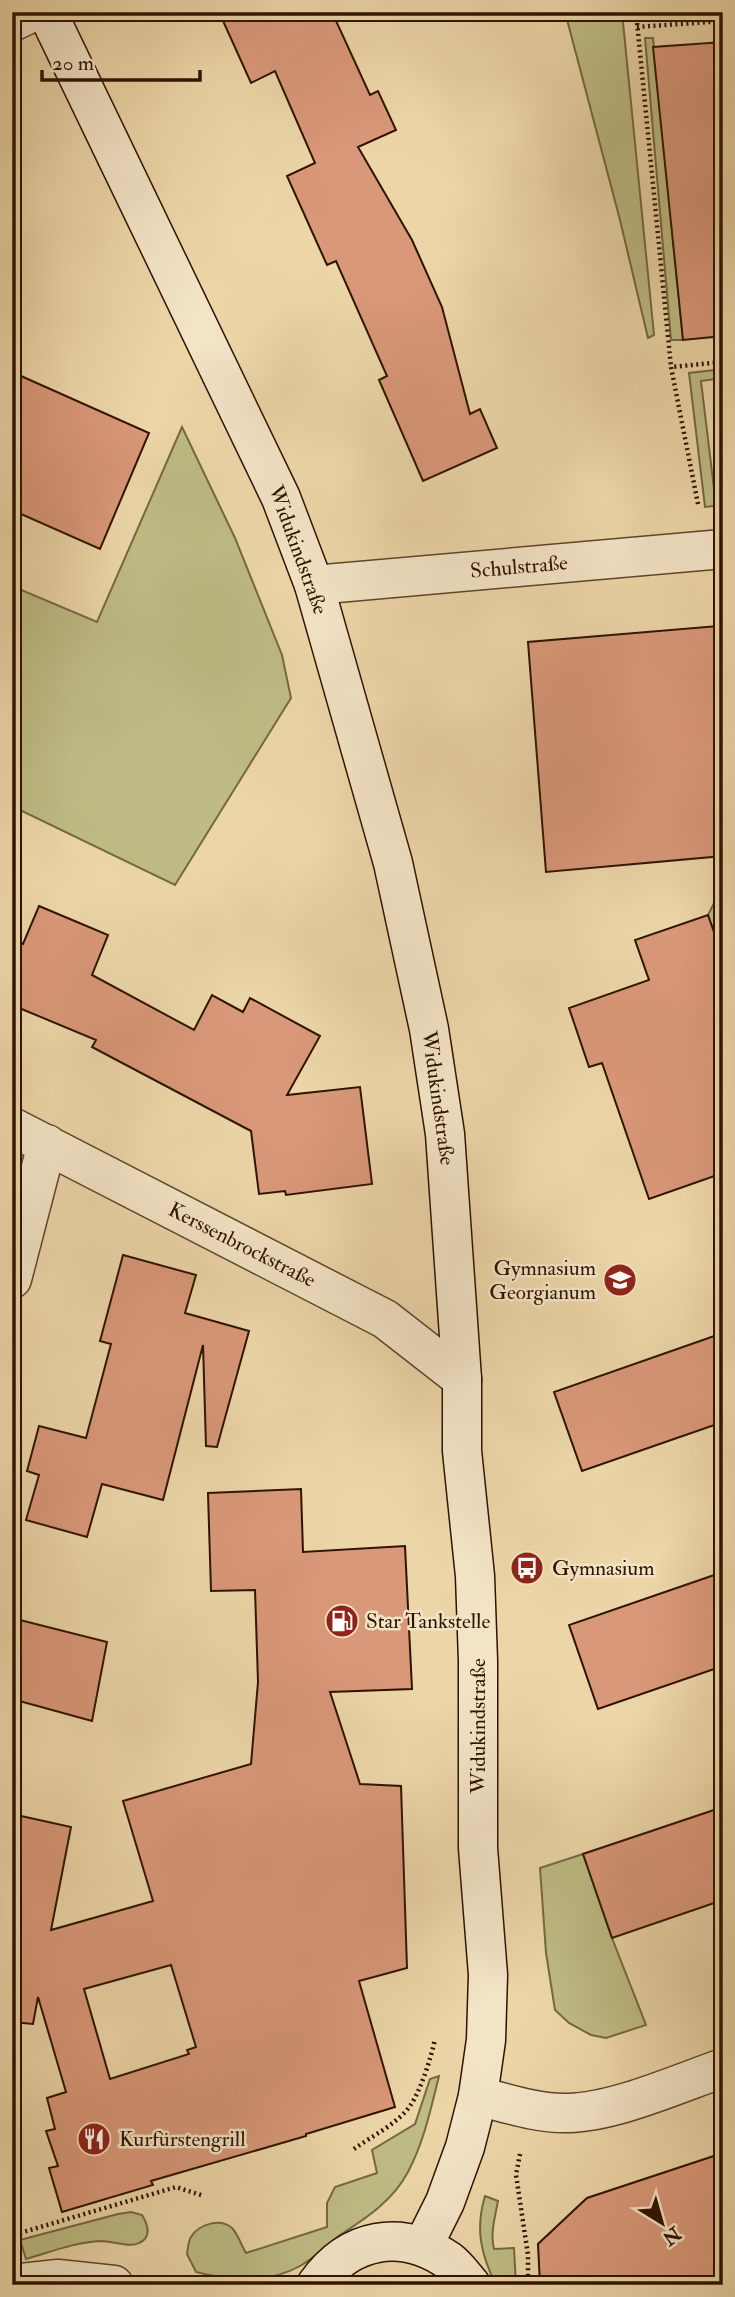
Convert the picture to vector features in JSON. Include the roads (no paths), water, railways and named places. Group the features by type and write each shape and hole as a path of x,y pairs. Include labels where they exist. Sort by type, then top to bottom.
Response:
{"street":[{"path":"12,22 33,12"},
{"name":"Widukindstraße","path":"47,12 281,498 314,585 393,863 429,1029 445,1134 462,1379 462,1451 475,1576 478,1847 488,1975 486,2040 478,2096 461,2158 445,2202 423,2246"},
{"name":"Schulstraße","path":"314,585 723,549"},
{"name":"Kerssenbrockstraße","path":"12,1127 385,1319 462,1379"},
{"path":"12,1279 47,1144"},
{"path":"478,2096 529,2109 566,2114 603,2109 723,2068"},
{"path":"317,2285 327,2269 347,2253 372,2244 397,2241 423,2246 451,2262 471,2285"},
{"path":"12,2284 58,2279 114,2285"}],"place":[{"name":"Gymnasium Georgianum","path":"620,1280"},
{"name":"Gymnasium","path":"527,1568"},
{"name":"Star Tankstelle","path":"342,1621"},
{"name":"Kurfürstengrill","path":"94,2139"}]}
